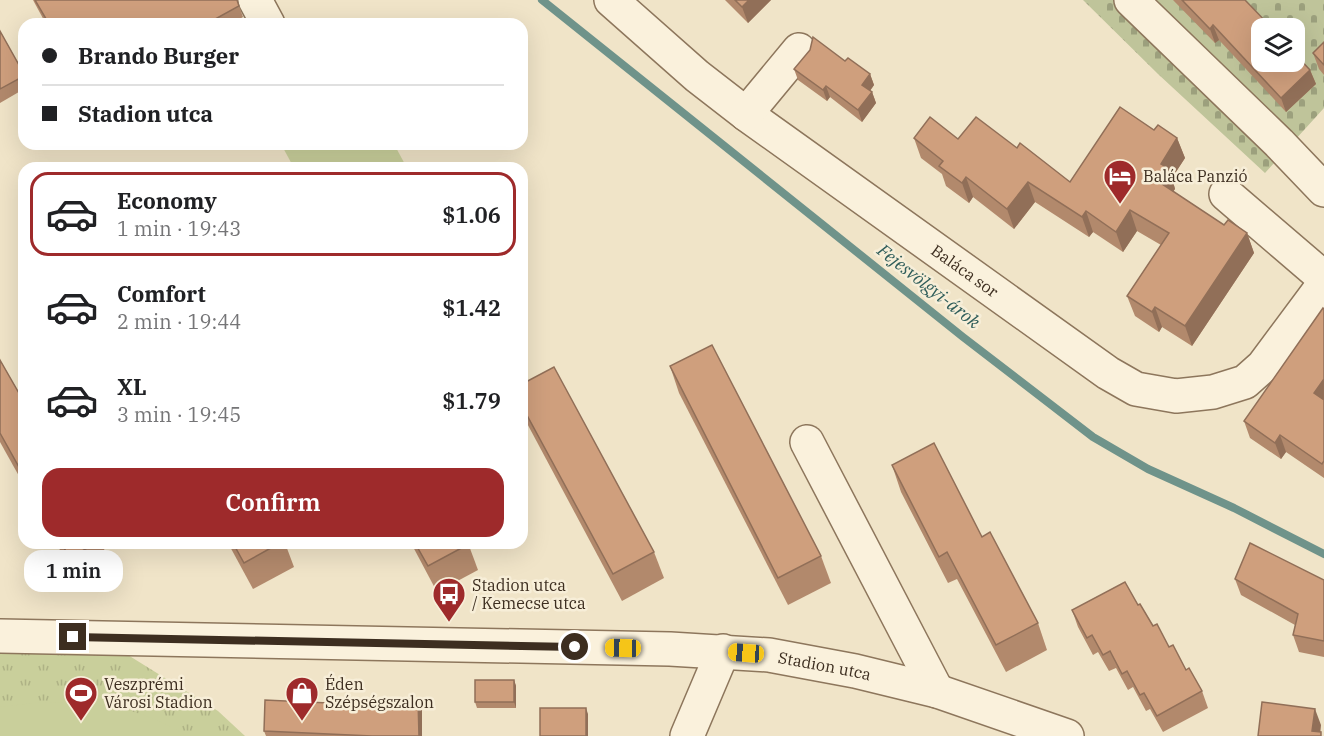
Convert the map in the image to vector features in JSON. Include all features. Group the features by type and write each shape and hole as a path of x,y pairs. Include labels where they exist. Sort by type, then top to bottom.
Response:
{"street":[{"path":"255,0 265,18"},
{"name":"Baláca sor","path":"611,0 697,76 746,114 1108,373 1136,389 1176,396 1213,392 1245,382 1263,366 1322,289"},
{"path":"1131,0 1324,189"},
{"path":"746,114 799,50"},
{"path":"1324,161 1321,176 1324,189"},
{"path":"1226,194 1322,289"},
{"path":"807,442 937,691"},
{"name":"Stadion utca","path":"0,636 658,648 769,655 855,671 937,691 1067,736"},
{"path":"687,736 723,651"}],"green space":[{"path":"1083,0 1324,0 1324,108 1265,173 1158,74"},
{"path":"284,150 397,150 404,162 291,162"},
{"path":"0,636 107,642 218,711 245,736 0,736"},
{"name":"Veszprémi Városi Stadion","path":"42,702 118,708 152,718 187,736 0,736 0,707"}],"building":[{"path":"35,0 237,0 239,6 217,18 46,18"},
{"path":"735,0 749,0 742,7"},
{"path":"1182,0 1245,0 1262,18 1251,18 1251,66 1213,25 1210,29"},
{"path":"0,31 18,63 18,79 0,89"},
{"path":"813,37 845,61 848,58 870,74 862,85 872,92 858,110 826,86 823,90 794,69 810,50"},
{"path":"1324,42 1324,65 1313,53"},
{"path":"1305,65 1310,70 1281,98 1257,72 1305,72"},
{"path":"1120,107 1154,130 1158,125 1177,138 1161,164 1168,168 1159,182 1224,225 1228,220 1247,233 1185,326 1155,307 1152,312 1127,296 1169,233 1130,210 1116,232 1086,211 1082,217 1028,182 1007,209 966,177 962,183 939,166 943,161 914,138 930,117 958,139 976,117 1017,148 1020,143 1070,182"},
{"path":"1323,308 1324,379 1314,393 1324,400 1324,461 1322,464 1280,435 1275,443 1244,421"},
{"path":"712,345 821,556 778,578 670,366"},
{"path":"0,360 18,392 18,465 0,433"},
{"path":"554,367 654,552 613,574 528,417 528,381"},
{"path":"934,443 982,537 990,532 1038,623 996,645 947,552 939,557 892,465"},
{"path":"1250,543 1324,580 1324,641 1293,635 1298,614 1235,579"},
{"path":"65,549 86,549 70,558"},
{"path":"236,549 269,549 244,563"},
{"path":"418,549 460,549 428,566"},
{"path":"1125,582 1153,626 1157,624 1169,647 1173,645 1186,670 1189,668 1202,691 1157,716 1144,693 1140,695 1127,671 1122,674 1110,651 1103,655 1092,635 1087,638 1072,610"},
{"path":"475,680 514,680 514,702 475,702"},
{"path":"418,699 419,736 264,731 265,700 371,705 371,700"},
{"path":"1262,702 1315,709 1312,731 1321,732 1321,736 1258,736"},
{"path":"540,708 586,708 586,736 540,736"}],"waterway":[{"name":"Fejesvölgyi-árok","path":"542,0 963,337 1093,437 1148,469 1234,508 1324,554"}],"place":[{"name":"Baláca Panzió","path":"1120,205"},
{"name":"Stadion utca / Kemecse utca","path":"449,623"},
{"name":"Veszprémi Városi Stadion","path":"81,722"},
{"name":"Éden Szépségszalon","path":"302,722"}],"route":[{"path":"73,637 575,647"}]}
